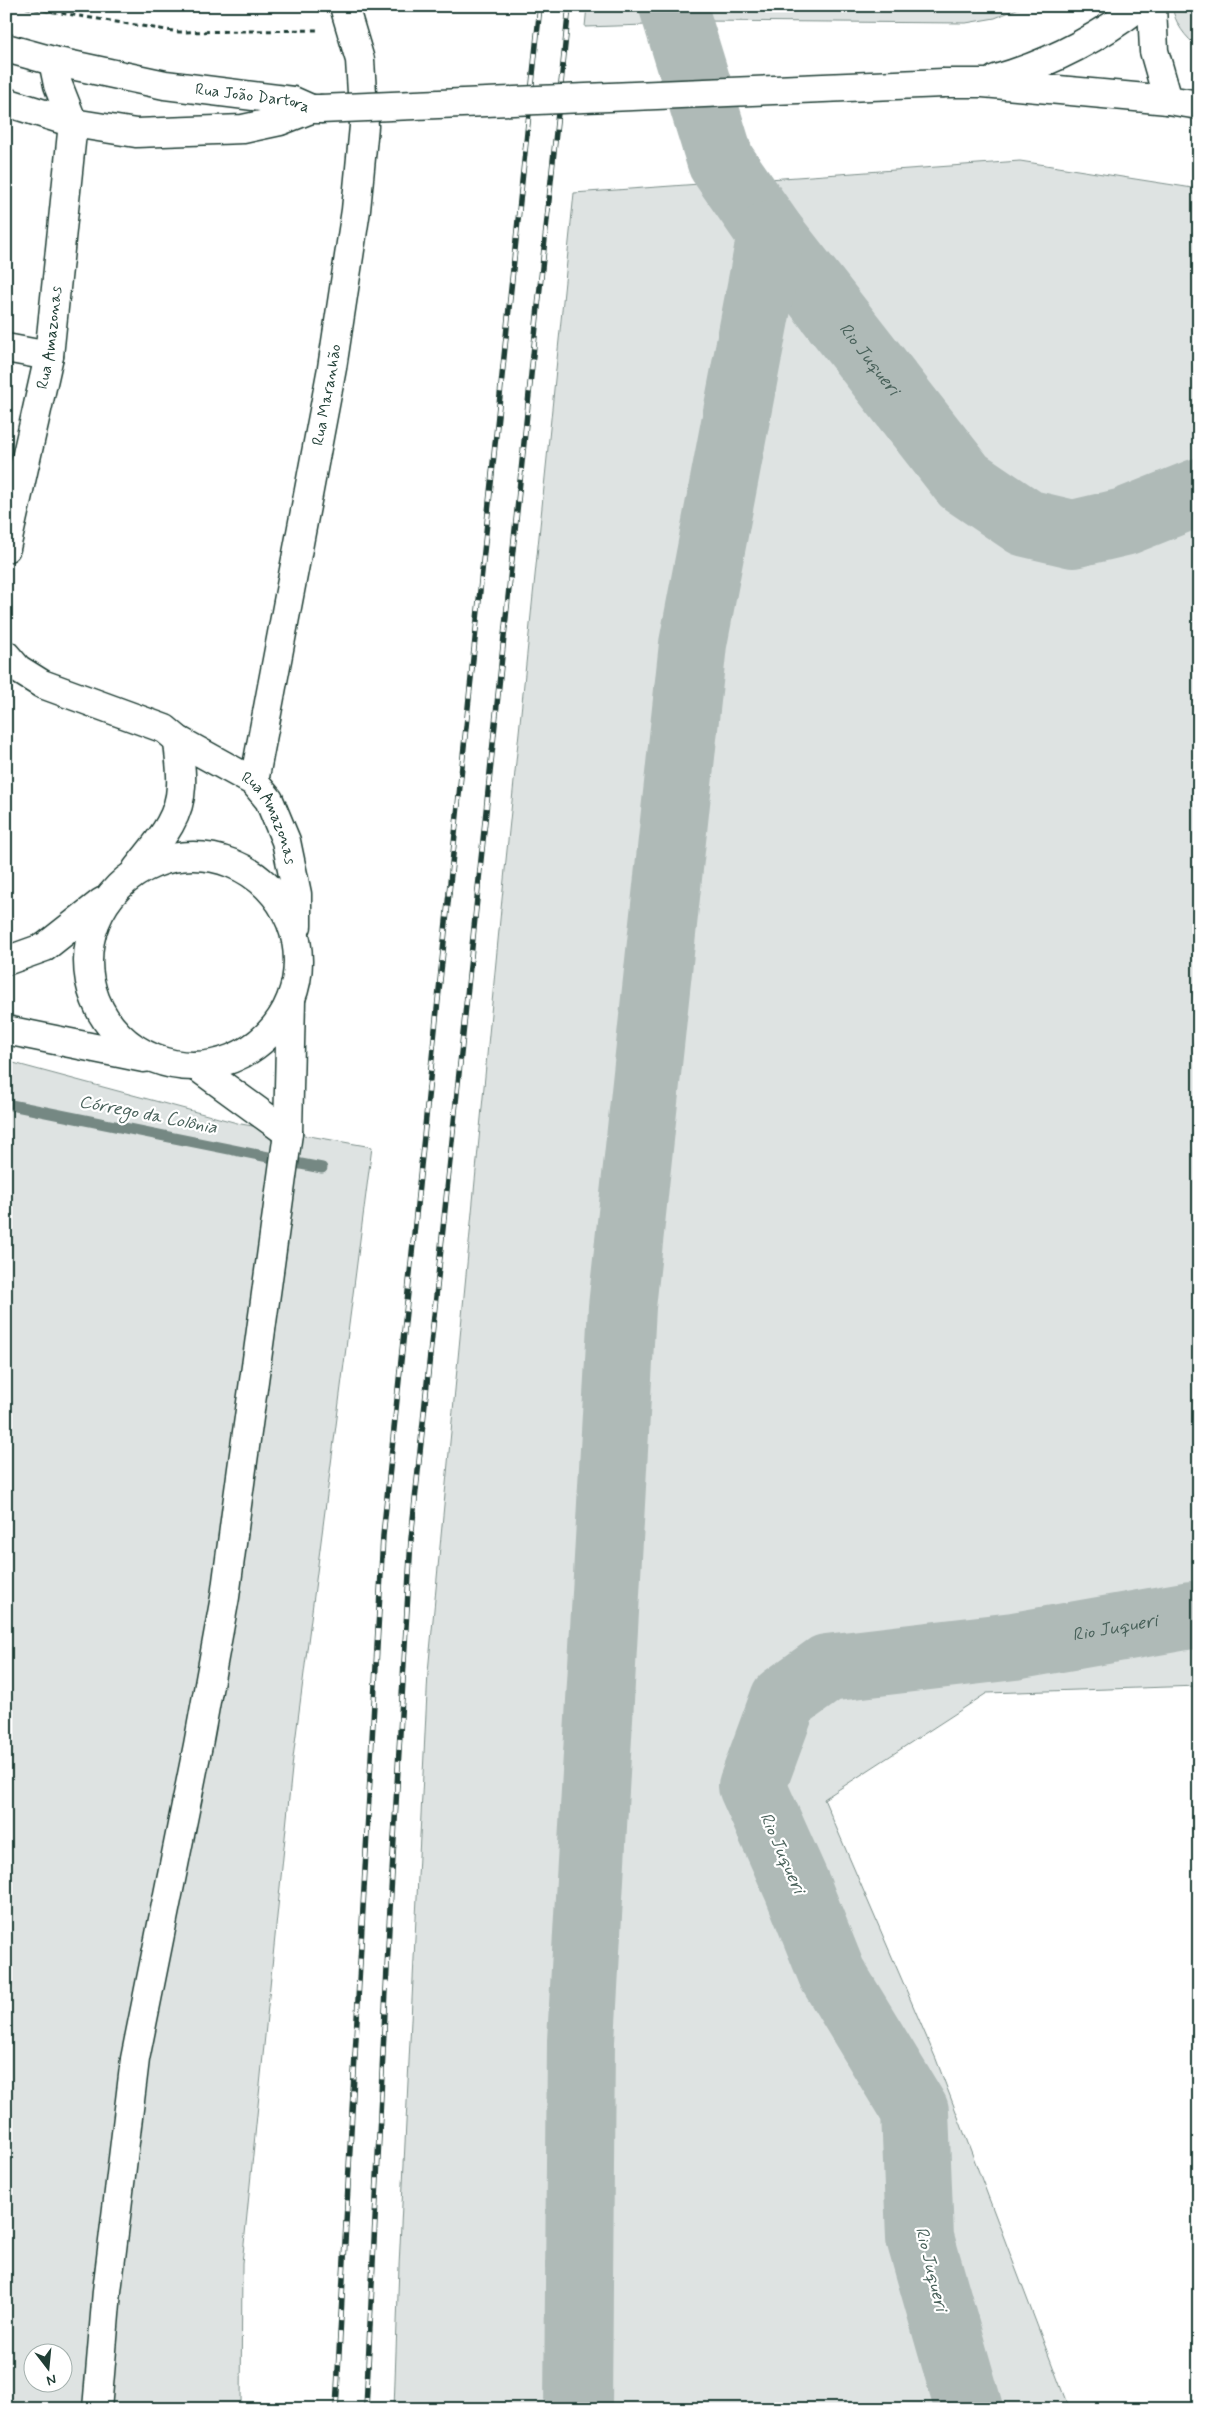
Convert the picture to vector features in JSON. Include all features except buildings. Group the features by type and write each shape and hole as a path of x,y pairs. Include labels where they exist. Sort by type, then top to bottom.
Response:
{"street":[{"name":"Rua Maranhão","path":"254,782 332,368 356,210 364,126 360,60 344,6"},
{"path":"983,83 1034,68 1116,25 1140,6"},
{"path":"1152,6 1154,51 1168,100"},
{"name":"Rua João Dartora","path":"6,48 52,61 165,85 293,100 316,109"},
{"path":"52,61 58,85 73,123"},
{"path":"316,109 944,83 983,83 1168,100 1199,105"},
{"name":"Rua João Dartora","path":"6,102 73,123 136,133 243,129 280,121 316,109"},
{"name":"Rua Amazonas","path":"6,548 49,356 73,123"},
{"path":"6,348 49,356"},
{"name":"Rua Amazonas","path":"6,655 18,669 42,684 143,719 164,729 178,740 254,782 269,800 286,841 297,894 298,970 291,1000"},
{"path":"6,961 45,946 107,898 132,874 169,828 176,812 181,787 178,740"},
{"path":"132,874 170,857 212,856 250,871 280,900 297,938"},
{"path":"107,898 92,928 87,961 92,994 107,1023 131,1046 161,1061"},
{"path":"6,1030 161,1061 196,1066 223,1062 251,1048 275,1027 291,1000"},
{"path":"97,2409 107,2291 135,2059 198,1745 224,1597 288,1134 291,1000"},
{"path":"196,1066 288,1134"}],"path":[{"path":"17,6 179,32 321,30"}],"shaded area":[{"path":"587,6 645,6 646,25 585,27"},
{"path":"645,6 694,6 699,21 646,25"},
{"path":"694,6 1024,6 995,18 966,23 699,21"},
{"path":"1172,6 1199,6 1199,48 1181,30"},
{"path":"1020,161 1199,189 1199,1686 987,1693 824,1799 936,2059 1069,2409 394,2409 399,2266 428,1672 501,909 574,193"},
{"path":"6,1061 241,1124 372,1147 293,1758 242,2264 241,2409 6,2409"}],"waterway":[{"name":"Rio Juqueri","path":"673,6 721,162 771,234 964,481 1026,523 1073,534 1124,522 1199,492"},
{"path":"578,2409 581,2041 622,1307 693,644 771,234"},
{"name":"Córrego da Colônia","path":"6,1104 283,1160"},
{"name":"Córrego da Colônia","path":"285,1161 322,1168"},
{"name":"Rio Juqueri","path":"969,2409 920,2238 915,2111 832,1974 798,1889 752,1786 784,1699 827,1668 1014,1646 1191,1615 1199,1616"}],"railway":[{"path":"336,2409 383,1536 540,6"},
{"path":"366,2409 389,1927 411,1539 569,6"}]}
